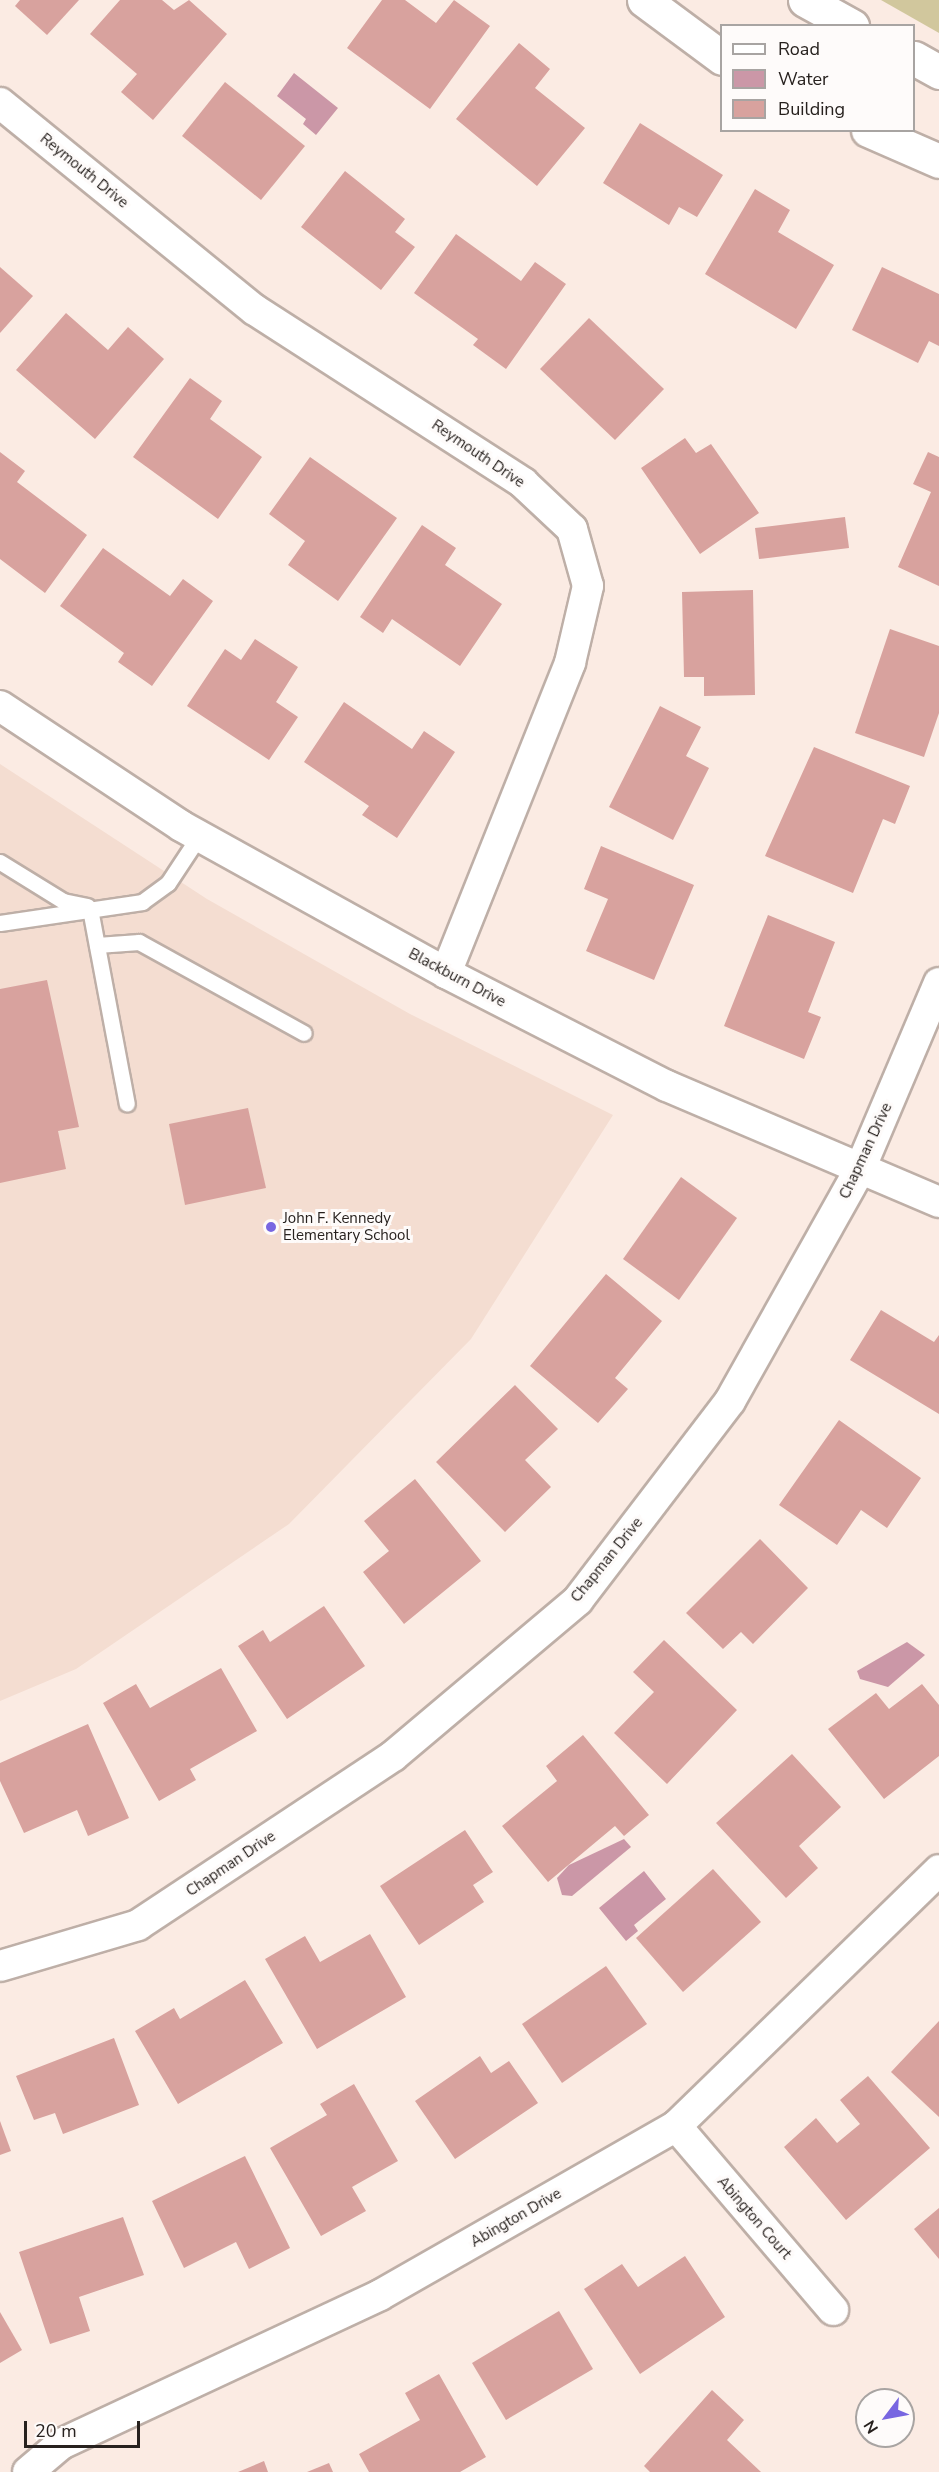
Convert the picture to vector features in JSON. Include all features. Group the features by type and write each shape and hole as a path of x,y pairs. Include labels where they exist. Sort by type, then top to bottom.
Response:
{"main road":[{"path":"644,0 720,57"},
{"path":"806,0 848,24"},
{"path":"915,59 939,72"},
{"path":"873,132 939,161"}],"street":[{"name":"Reymouth Drive","path":"0,103 255,310 523,483 572,529 588,586 570,663 446,973"},
{"name":"Blackburn Drive","path":"0,706 199,836 446,973 668,1086 939,1202"},
{"name":"Chapman Drive","path":"0,1966 138,1925 393,1756 578,1600 730,1401 860,1169 939,983"},
{"name":"Abington Drive","path":"28,2472 61,2444 380,2295 676,2126 939,1870"},
{"name":"Abington Court","path":"676,2126 832,2310"}],"lane":[{"path":"0,923 142,902 168,883 199,836"},
{"path":"0,862 63,902 96,909"},
{"path":"96,909 97,945 127,1104"},
{"path":"97,945 140,942 304,1034"}],"shaded area":[{"path":"881,0 939,0 939,33"},
{"name":"John F. Kennedy Elementary School","path":"0,764 207,899 410,1014 613,1115 471,1339 289,1524 76,1669 0,1701"}],"water":[{"path":"294,73 338,108 316,135 303,124 306,119 277,96"},
{"path":"907,1642 925,1655 888,1687 860,1679 857,1671"},
{"path":"624,1839 631,1847 572,1896 562,1895 557,1878 569,1865"},
{"path":"644,1871 666,1899 634,1925 638,1931 626,1941 599,1908"}],"building":[{"path":"20,0 79,0 47,35 15,6"},
{"path":"120,0 162,0 174,10 189,0 227,34 153,120 121,92 137,74 90,34"},
{"path":"382,0 405,0 436,23 454,0 490,26 430,109 347,48"},
{"path":"519,43 550,69 535,88 585,128 537,186 456,119"},
{"path":"225,82 305,146 261,200 182,136"},
{"path":"640,123 723,175 697,217 679,207 669,225 603,183"},
{"path":"345,171 405,219 395,232 415,247 381,290 301,227"},
{"path":"755,189 790,210 778,232 834,265 796,329 705,274"},
{"path":"456,234 521,281 535,262 566,284 506,369 473,345 478,339 414,293"},
{"path":"0,267 33,296 0,333"},
{"path":"882,267 939,294 939,346 929,341 918,363 852,330"},
{"path":"66,313 108,350 128,327 164,359 95,439 16,370"},
{"path":"589,318 664,389 615,440 540,369"},
{"path":"190,378 222,401 210,419 262,457 218,519 133,457"},
{"path":"685,438 696,453 711,444 759,513 700,554 641,468"},
{"path":"0,452 25,471 17,482 87,535 45,593 0,559"},
{"path":"928,452 939,457 939,586 898,567 931,492 913,484"},
{"path":"310,457 397,518 338,601 288,565 305,541 269,514"},
{"path":"845,517 849,548 759,559 755,528"},
{"path":"422,525 456,548 445,565 502,604 460,666 392,619 383,633 360,617"},
{"path":"103,548 170,596 183,579 213,601 152,686 118,662 124,653 60,606"},
{"path":"753,590 755,695 704,696 704,677 684,677 682,592"},
{"path":"890,629 939,646 939,713 924,757 855,733"},
{"path":"255,639 298,667 276,702 298,717 269,760 187,706 225,649 241,660"},
{"path":"344,702 412,749 424,731 455,752 397,838 362,815 369,806 304,762"},
{"path":"660,706 701,727 686,756 709,768 673,840 609,807"},
{"path":"814,747 910,786 895,824 883,819 853,893 765,856"},
{"path":"601,846 694,885 654,980 586,951 608,899 584,889"},
{"path":"768,915 835,942 808,1012 821,1017 804,1059 724,1026"},
{"path":"47,980 79,1127 58,1131 66,1169 0,1183 0,989"},
{"path":"248,1108 266,1188 185,1205 169,1124"},
{"path":"681,1177 737,1218 679,1300 623,1259"},
{"path":"606,1274 662,1321 615,1378 628,1389 598,1423 530,1366"},
{"path":"881,1310 934,1342 939,1335 939,1414 850,1360"},
{"path":"515,1385 558,1429 525,1460 551,1487 505,1532 436,1462"},
{"path":"839,1420 921,1478 887,1528 861,1510 837,1545 779,1505"},
{"path":"415,1479 481,1561 404,1624 363,1572 389,1551 364,1521"},
{"path":"760,1539 808,1588 753,1644 741,1632 723,1649 686,1613"},
{"path":"324,1606 365,1666 287,1719 238,1646 263,1630 270,1642"},
{"path":"664,1640 737,1710 667,1784 614,1733 654,1692 633,1672"},
{"path":"221,1668 257,1731 190,1769 196,1780 159,1801 103,1703 136,1684 150,1708"},
{"path":"922,1684 939,1705 939,1756 884,1799 828,1729 876,1693 889,1709"},
{"path":"88,1724 129,1818 88,1836 77,1810 24,1833 0,1781 0,1763"},
{"path":"583,1735 649,1815 624,1836 615,1826 548,1882 502,1826 557,1781 546,1766"},
{"path":"792,1754 841,1807 799,1846 818,1868 786,1898 716,1823"},
{"path":"465,1830 493,1872 473,1885 484,1902 419,1945 380,1886"},
{"path":"713,1869 761,1922 683,1992 636,1938"},
{"path":"370,1934 406,1997 317,2049 265,1959 305,1936 320,1962"},
{"path":"606,1966 647,2024 562,2083 522,2024"},
{"path":"245,1980 283,2043 178,2104 135,2031 174,2008 180,2019"},
{"path":"939,2021 939,2117 891,2072"},
{"path":"114,2038 139,2105 63,2134 55,2113 34,2120 16,2076"},
{"path":"480,2056 491,2073 509,2061 538,2103 455,2159 415,2101"},
{"path":"868,2076 930,2148 846,2220 784,2147 816,2118 837,2143 860,2124 840,2100"},
{"path":"354,2084 398,2161 352,2187 366,2211 321,2236 270,2148 327,2115 320,2104"},
{"path":"0,2121 11,2151 0,2155"},
{"path":"245,2156 290,2248 249,2269 236,2242 184,2268 152,2201"},
{"path":"939,2208 939,2259 914,2229"},
{"path":"123,2217 144,2275 79,2297 90,2331 50,2344 19,2252"},
{"path":"685,2256 725,2317 640,2374 584,2289 622,2264 638,2287"},
{"path":"559,2311 593,2369 506,2420 472,2363"},
{"path":"0,2312 22,2350 0,2363"},
{"path":"439,2374 486,2457 460,2472 369,2472 359,2454 420,2420 405,2393"},
{"path":"712,2390 744,2420 727,2440 761,2472 650,2472 644,2466"},
{"path":"264,2461 268,2472 238,2472"},
{"path":"329,2463 333,2472 307,2472"}],"place":[{"name":"John F. Kennedy Elementary School","path":"271,1227"}]}
